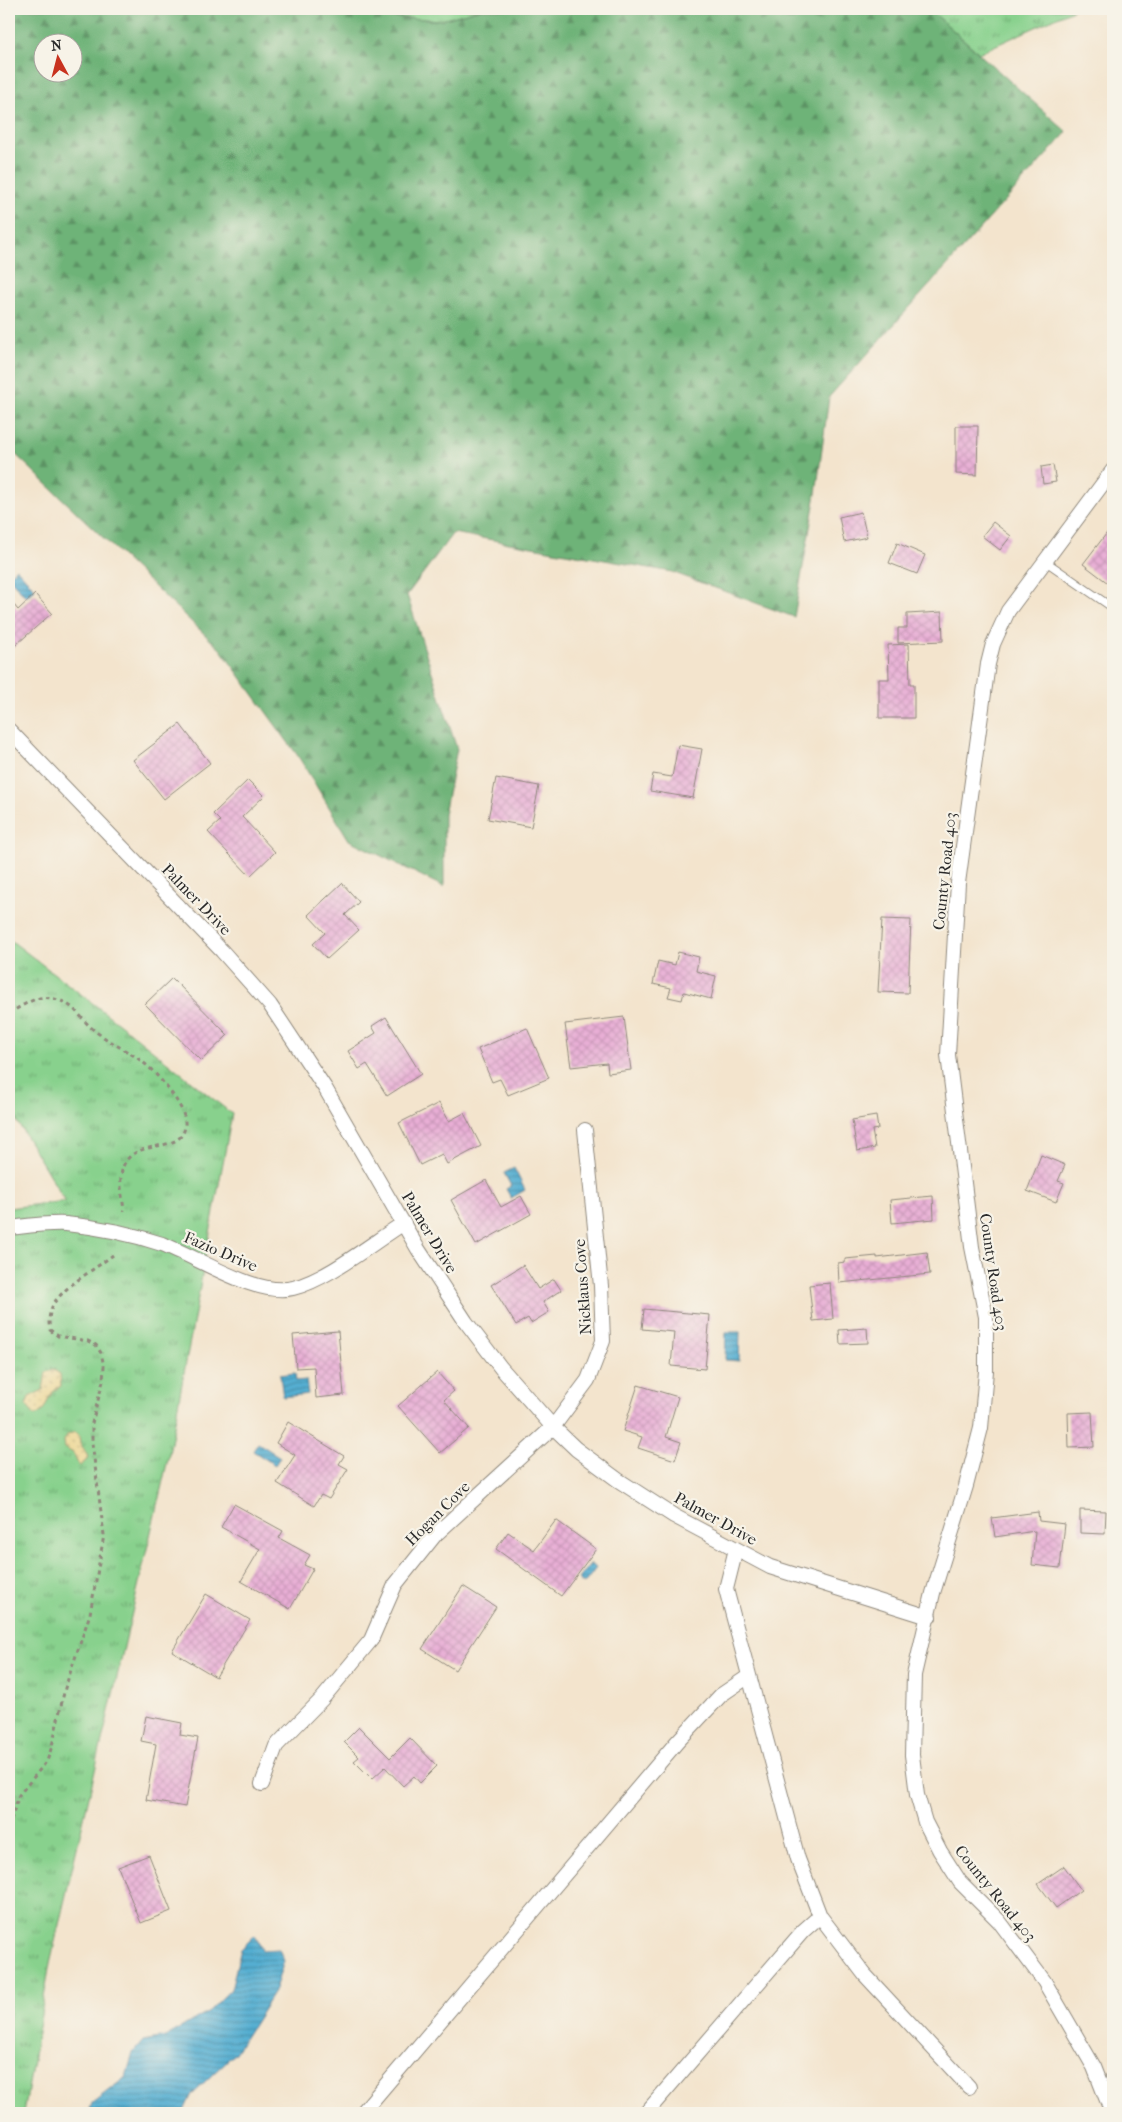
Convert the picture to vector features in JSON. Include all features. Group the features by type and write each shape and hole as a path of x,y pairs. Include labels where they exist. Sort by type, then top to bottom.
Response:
{"street":[{"name":"County Road 403","path":"1112,2113 1094,2067 1044,1981 999,1921 960,1882 940,1851 925,1822 917,1795 912,1755 911,1724 914,1675 933,1593 966,1486 981,1428 986,1371 986,1317 972,1247 948,1055 958,883 972,768 993,644 1008,611 1113,470"},
{"name":"Palmer Drive","path":"9,730 222,951 270,1005 325,1088 418,1249 481,1343 553,1427 576,1449 618,1480 674,1516 770,1567 929,1616"},
{"name":"Nicklaus Cove","path":"553,1427 588,1380 603,1341 601,1286 585,1130"},
{"name":"Fazio Drive","path":"9,1228 64,1224 117,1233 162,1244 257,1286 275,1290 292,1288 316,1280 404,1223"},
{"name":"Hogan Cove","path":"262,1784 276,1746 322,1699 371,1640 395,1585 435,1535 553,1427"},
{"path":"736,1549 726,1589 798,1859 820,1916 865,1975 969,2087"},
{"path":"362,2113 677,1742 721,1695 750,1676"},
{"path":"646,2113 804,1931 820,1916"}],"lane":[{"path":"1044,561 1113,608"}],"path":[{"path":"9,1013 37,998 48,997 62,1000 76,1009 93,1029 112,1044 137,1058 161,1078 180,1106 185,1120 182,1136 175,1142 144,1148 134,1153 124,1164 121,1177 124,1211"},
{"path":"9,1836 11,1820 19,1795 47,1761 52,1746 62,1696 90,1614 104,1535 92,1443 92,1424 103,1382 104,1366 101,1353 96,1345 88,1341 58,1336 50,1330 50,1313 54,1303 67,1289 112,1255"}],"green space":[{"path":"9,9 344,9 347,15 442,20 481,9 929,9 1067,132 829,397 816,494 794,617 672,572 453,533 407,595 457,749 444,814 444,887 349,840 298,756 221,650 9,448"},
{"path":"344,9 480,9 442,20 347,15"},
{"path":"929,9 1075,9 979,53"},
{"path":"9,939 232,1114 168,1459 50,1963 24,2113 9,2113 9,1208 65,1201 9,1108"}],"sand":[{"path":"54,1370 60,1374 61,1386 55,1390 40,1413 35,1416 26,1405 29,1397 43,1390 46,1372"},
{"path":"74,1432 79,1435 80,1443 88,1457 79,1466 73,1453 65,1448 64,1441 67,1435"}],"water":[{"path":"16,568 35,589 26,597 9,577"},
{"path":"514,1168 525,1190 511,1198 506,1189 511,1186 504,1173"},
{"path":"726,1332 740,1332 739,1361 725,1360"},
{"path":"295,1373 296,1381 306,1380 308,1394 283,1397 280,1375"},
{"path":"258,1443 280,1457 275,1465 253,1451"},
{"path":"590,1564 596,1568 584,1584 578,1579"},
{"path":"255,1935 262,1950 279,1949 284,1961 274,1992 235,2053 192,2094 183,2113 89,2113 92,2103 126,2077 133,2053 143,2041 165,2037 209,2011 231,1989 241,1949"}],"building":[{"path":"956,426 978,426 977,475 956,474"},
{"path":"1053,465 1056,482 1043,484 1041,467"},
{"path":"861,512 867,537 844,542 839,517"},
{"path":"993,522 1011,536 1000,550 982,536"},
{"path":"1113,525 1113,576 1108,583 1083,564"},
{"path":"897,543 925,555 917,574 889,563"},
{"path":"35,594 52,613 9,651 9,599 18,610"},
{"path":"942,612 943,641 898,643 898,628 907,628 907,614"},
{"path":"909,644 910,684 914,684 914,718 879,718 879,679 889,679 888,645"},
{"path":"180,724 210,763 164,799 133,760"},
{"path":"678,745 702,749 693,798 650,791 653,774 672,777"},
{"path":"496,778 539,786 531,827 488,819"},
{"path":"248,780 264,796 242,817 275,852 250,876 208,832 220,821 213,814"},
{"path":"342,883 359,902 345,915 359,930 327,959 313,944 325,933 308,915"},
{"path":"882,919 911,920 908,993 878,992"},
{"path":"678,952 699,957 696,971 716,976 711,999 684,992 682,1000 668,997 671,988 653,984 658,961 675,965"},
{"path":"172,978 228,1035 201,1061 145,1004"},
{"path":"386,1017 421,1074 387,1096 367,1064 359,1069 348,1051 376,1033 372,1026"},
{"path":"624,1017 631,1070 608,1073 607,1063 571,1067 565,1024"},
{"path":"527,1028 549,1078 508,1095 500,1079 492,1082 478,1049"},
{"path":"439,1103 449,1121 464,1113 481,1146 447,1164 442,1154 420,1165 399,1123"},
{"path":"876,1116 878,1129 872,1130 875,1148 857,1151 852,1120"},
{"path":"1041,1155 1065,1165 1058,1181 1064,1183 1056,1202 1027,1191"},
{"path":"486,1180 501,1207 521,1196 531,1214 476,1245 451,1200"},
{"path":"933,1196 934,1219 892,1223 890,1200"},
{"path":"927,1252 930,1274 839,1283 838,1263 845,1262 845,1259 877,1256 877,1258"},
{"path":"523,1265 538,1289 554,1279 561,1290 543,1302 549,1312 531,1323 528,1318 516,1325 491,1285"},
{"path":"830,1283 833,1319 813,1321 809,1285"},
{"path":"644,1309 710,1315 705,1369 671,1366 674,1332 642,1329"},
{"path":"867,1328 868,1343 840,1344 839,1330"},
{"path":"338,1331 344,1395 316,1398 314,1367 296,1368 293,1335"},
{"path":"437,1372 454,1391 444,1400 469,1428 440,1453 398,1406"},
{"path":"638,1385 678,1397 666,1437 681,1442 675,1460 638,1448 642,1437 623,1431"},
{"path":"1092,1412 1094,1447 1069,1448 1068,1413"},
{"path":"288,1422 344,1456 339,1464 348,1469 329,1499 321,1495 314,1506 277,1483 295,1455 276,1443"},
{"path":"234,1504 283,1531 279,1538 310,1555 304,1565 313,1569 290,1609 241,1581 260,1549 221,1527"},
{"path":"1080,1510 1106,1511 1105,1534 1080,1533"},
{"path":"1038,1512 1039,1521 1065,1524 1060,1568 1032,1565 1035,1531 995,1537 992,1518"},
{"path":"556,1520 596,1549 561,1596 496,1549 508,1532 534,1550"},
{"path":"463,1586 496,1607 455,1670 422,1649"},
{"path":"206,1594 250,1620 216,1677 172,1651"},
{"path":"146,1716 182,1723 180,1735 198,1738 185,1807 146,1800 156,1744 141,1741"},
{"path":"359,1727 390,1758 410,1738 437,1766 420,1783 414,1776 403,1786 385,1767 372,1779 354,1761 359,1757 344,1742"},
{"path":"149,1855 171,1911 141,1923 118,1867"},
{"path":"1064,1866 1081,1890 1056,1908 1038,1884"}]}
